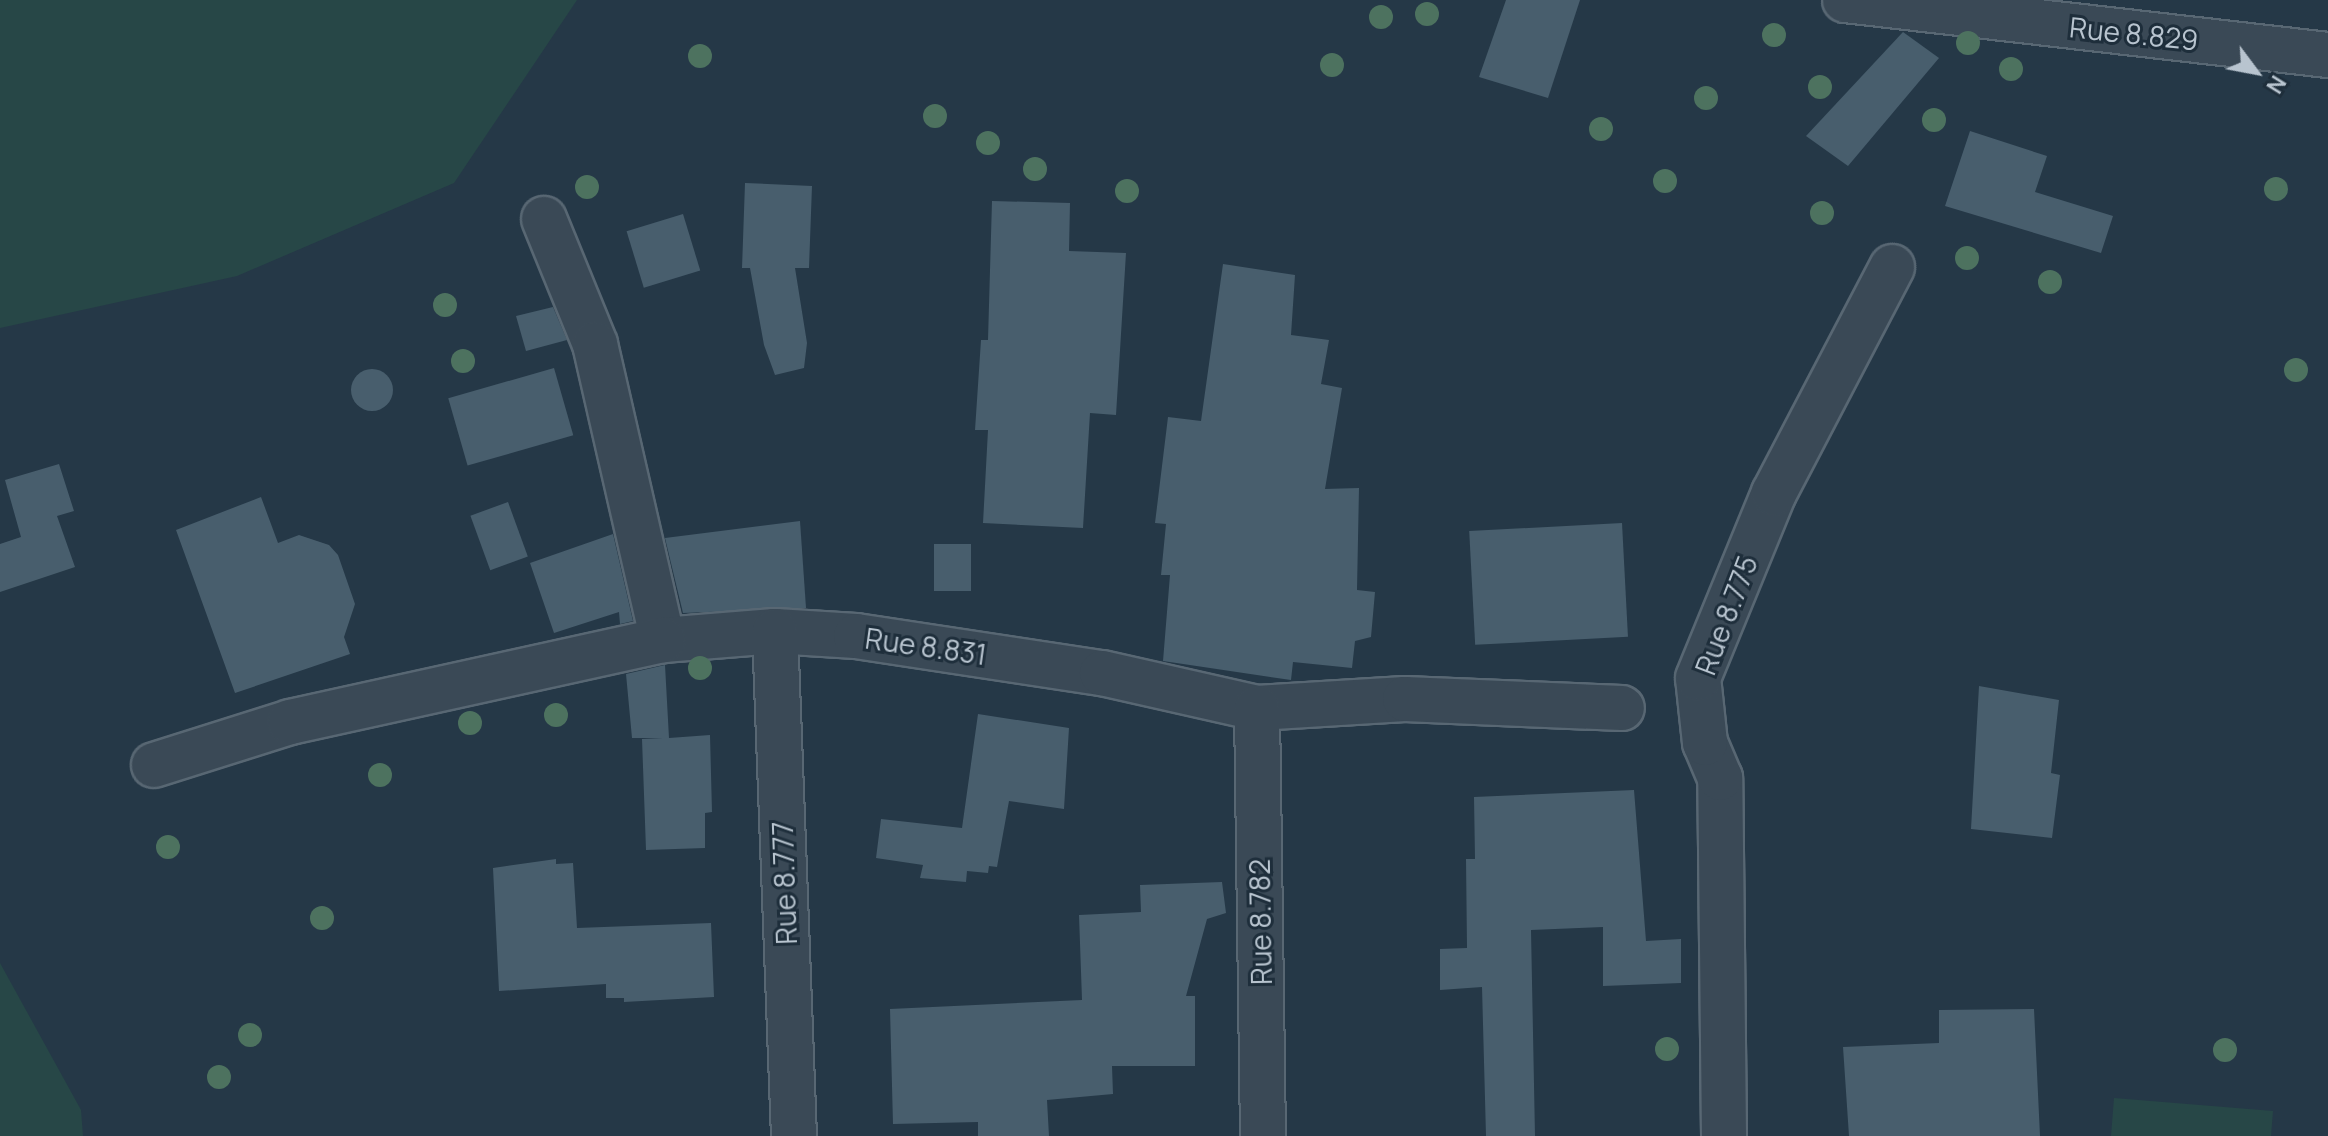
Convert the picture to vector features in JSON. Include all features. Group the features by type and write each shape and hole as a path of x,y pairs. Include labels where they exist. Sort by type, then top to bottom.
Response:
{"street":[{"name":"Rue 8.829","path":"1845,0 2328,55"},
{"path":"544,219 595,344 663,640"},
{"name":"Rue 8.775","path":"1724,1136 1720,778 1705,743 1698,678 1774,493 1892,267"},
{"name":"Rue 8.831","path":"154,765 290,722 663,640 775,631 965,649 1257,708 1405,699 1622,708"},
{"name":"Rue 8.777","path":"775,631 794,1136"},
{"name":"Rue 8.782","path":"1257,708 1263,1136"}],"green space":[{"path":"0,0 577,0 454,183 237,276 0,328"},
{"path":"0,963 81,1110 83,1136 0,1136"},
{"path":"2114,1098 2273,1111 2271,1136 2111,1136"}],"building":[{"path":"1506,0 1580,0 1548,98 1479,77"},
{"path":"1903,32 1939,58 1848,166 1806,136"},
{"path":"1970,131 2047,156 2035,192 2113,216 2101,253 1945,206"},
{"path":"745,183 812,186 809,268 795,268 807,343 804,368 775,375 764,345 750,268 742,268"},
{"path":"992,201 1070,203 1069,251 1126,253 1116,415 1090,413 1083,528 983,523 988,430 975,430 981,340 988,340"},
{"path":"683,214 700,270 644,288 627,231"},
{"path":"1223,264 1295,275 1291,335 1329,340 1321,384 1342,388 1325,489 1359,488 1357,590 1375,592 1371,637 1355,641 1352,668 1293,662 1291,680 1163,661 1170,575 1161,575 1166,524 1155,523 1168,417 1201,421"},
{"path":"553,307 567,340 526,351 516,316"},
{"path":"554,368 573,435 468,466 448,398"},
{"path":"372,369 387,375 393,390 387,405 372,411 357,405 351,390 357,375"},
{"path":"59,464 74,511 57,516 75,567 0,592 0,544 21,537 5,480"},
{"path":"261,497 278,543 299,535 329,545 338,555 355,604 344,637 350,654 235,693 176,530"},
{"path":"508,502 528,557 490,570 470,516"},
{"path":"800,521 806,608 683,613 665,538"},
{"path":"1622,523 1628,637 1475,645 1469,531"},
{"path":"613,534 633,621 620,624 619,612 554,633 530,563"},
{"path":"934,544 971,544 971,591 934,591"},
{"path":"665,665 669,738 710,735 712,812 705,813 705,848 646,850 642,739 663,738 632,738 626,674"},
{"path":"1979,686 2059,700 2051,773 2060,775 2052,838 1971,829"},
{"path":"978,714 1069,728 1064,809 1009,801 997,867 989,866 988,873 967,871 966,882 920,878 923,865 876,858 881,819 962,828"},
{"path":"1634,790 1646,941 1681,939 1681,983 1603,986 1603,927 1531,930 1535,1136 1486,1136 1482,987 1440,990 1440,949 1467,948 1466,859 1475,859 1474,797"},
{"path":"556,859 556,864 573,863 577,928 711,923 714,997 624,1002 624,998 606,998 606,984 499,991 493,868"},
{"path":"1222,882 1226,913 1207,919 1186,996 1195,996 1195,1066 1112,1066 1113,1094 1047,1100 1049,1136 978,1136 978,1122 893,1124 890,1009 1082,1000 1079,915 1141,912 1140,885"},
{"path":"2034,1009 2040,1136 1849,1136 1843,1047 1939,1043 1939,1010"}]}
